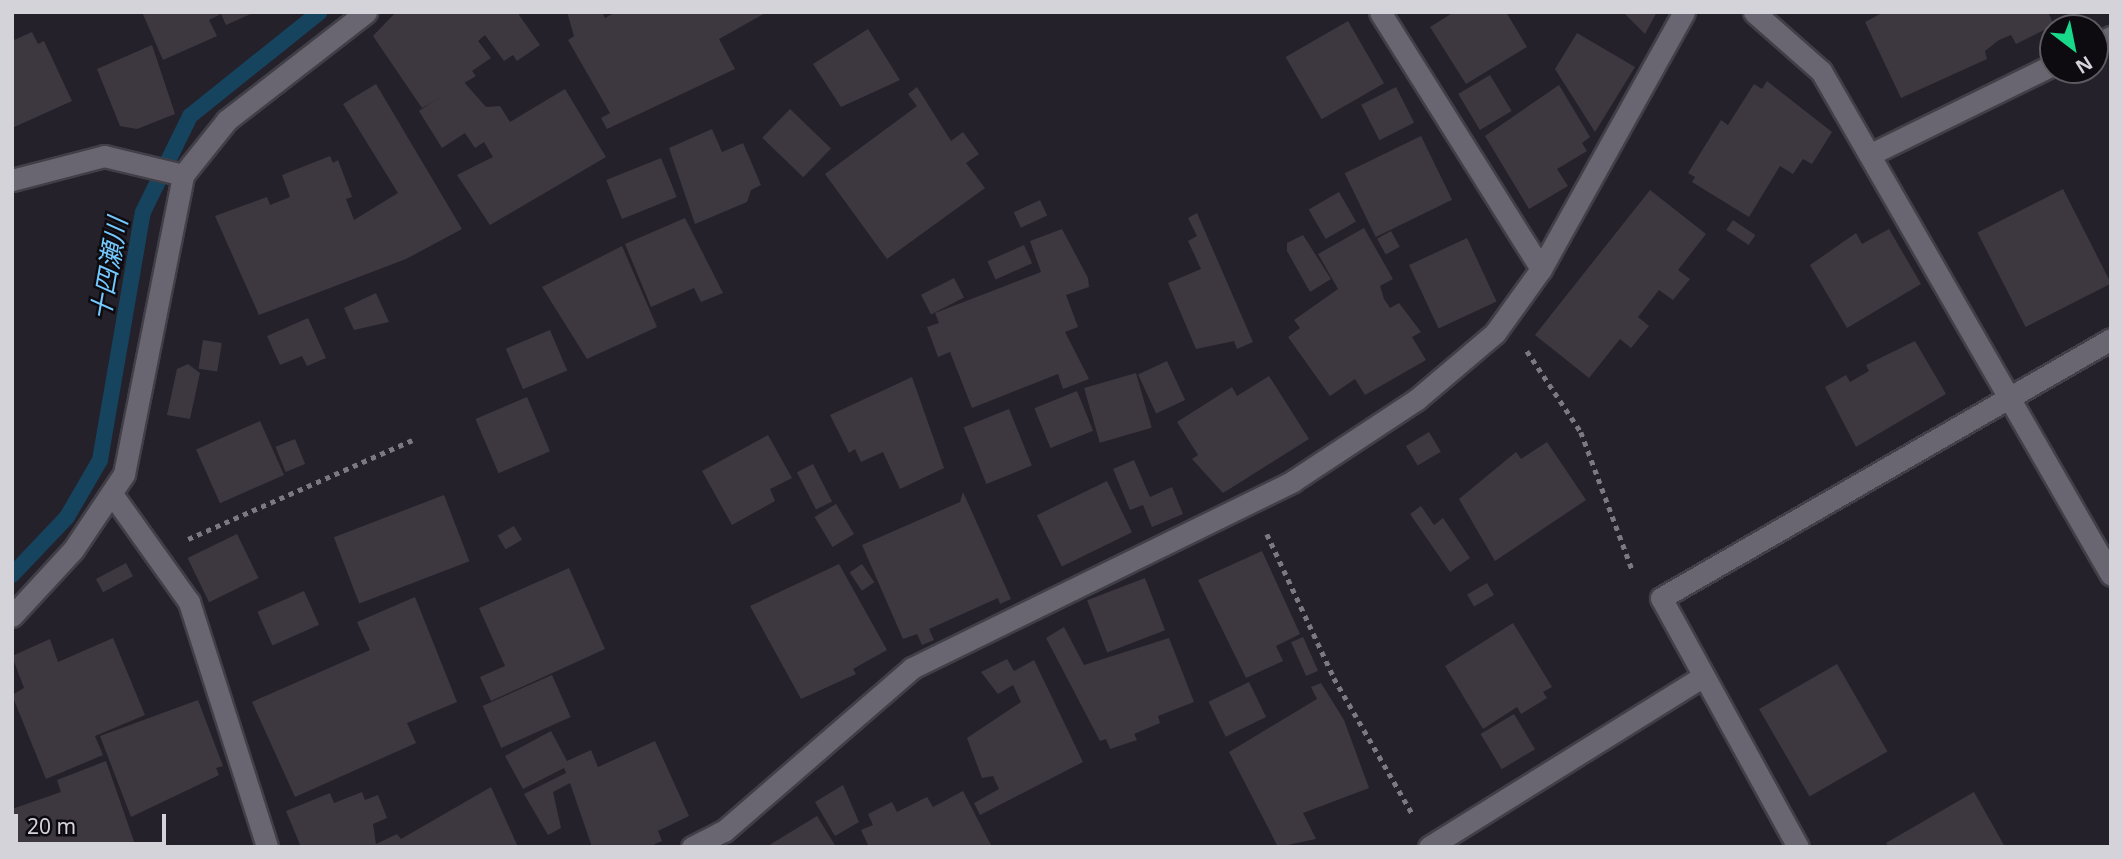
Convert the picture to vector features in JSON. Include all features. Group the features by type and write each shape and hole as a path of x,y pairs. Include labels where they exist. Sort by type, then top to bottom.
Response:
{"street":[{"path":"12,616 74,550 124,474 183,174 227,120 366,12"},
{"path":"1380,12 1541,269"},
{"path":"692,847 724,831 912,668 1251,502 1416,400 1506,318 1541,269 1684,12"},
{"path":"1754,12 1821,71 2111,575"},
{"path":"1871,154 2039,72"},
{"path":"12,180 104,156 183,174"},
{"path":"1798,847 1700,678 1661,598 2111,339"},
{"path":"112,494 189,602 267,847"},
{"path":"1430,846 1700,678"}],"path":[{"path":"1506,318 1581,432 1640,589 1661,598"},
{"path":"155,553 412,440"},
{"path":"1251,502 1334,677 1430,846"}],"building":[{"path":"142,12 255,12 226,25 221,14 209,20 217,36 163,60"},
{"path":"396,12 517,12 540,45 517,61 513,55 504,61 485,35 478,41 491,58 472,71 476,76 422,108 373,36"},
{"path":"567,12 602,12 605,18 616,12 767,12 719,39 735,69 607,129 601,118 610,113 568,40 574,36"},
{"path":"1454,12 1506,12 1527,47 1466,84 1430,27"},
{"path":"1623,12 1657,12 1645,34"},
{"path":"1884,12 2049,14 2039,14 2039,32 2016,44 2011,35 1999,40 1985,51 1987,59 1901,98 1865,22"},
{"path":"1348,21 1384,83 1322,119 1286,57"},
{"path":"868,29 900,80 841,107 813,64"},
{"path":"32,32 38,44 44,41 72,101 12,128 12,41"},
{"path":"1577,33 1635,67 1595,132 1555,69"},
{"path":"152,45 175,114 137,129 120,126 97,69"},
{"path":"1490,75 1512,111 1480,130 1458,94"},
{"path":"463,81 486,107 500,106 510,122 565,89 606,157 490,225 457,175 493,157 484,142 475,148 465,133 442,148 419,111"},
{"path":"1767,81 1832,132 1812,164 1803,159 1793,174 1780,166 1749,217 1692,182 1695,177 1688,173 1721,120 1728,125 1754,84 1762,89"},
{"path":"376,84 462,229 406,259 259,315 215,216 267,197 270,205 290,197 282,175 330,156 333,163 338,160 352,197 346,199 354,220 398,193 343,104"},
{"path":"1559,85 1590,137 1582,143 1587,151 1557,169 1568,186 1529,209 1485,136"},
{"path":"917,87 951,141 963,132 979,154 966,163 985,188 887,259 825,174 917,106 908,94"},
{"path":"1396,87 1414,123 1379,140 1361,105"},
{"path":"790,109 831,149 803,177 762,138"},
{"path":"712,129 722,152 743,143 761,185 751,190 747,202 695,224 669,148"},
{"path":"1421,136 1452,200 1376,237 1345,173"},
{"path":"661,158 677,197 622,219 606,180"},
{"path":"2063,189 2111,284 2026,327 1977,233"},
{"path":"1650,190 1706,234 1678,270 1690,279 1673,300 1659,290 1638,317 1649,326 1631,348 1620,339 1589,378 1535,335"},
{"path":"1339,192 1356,221 1326,239 1309,210"},
{"path":"1040,200 1047,215 1021,228 1014,212"},
{"path":"1197,213 1253,342 1237,349 1234,341 1196,349 1168,283 1201,269 1188,241 1197,236 1188,218"},
{"path":"685,218 723,293 701,302 694,288 651,307 625,244"},
{"path":"1733,220 1755,235 1749,245 1726,230"},
{"path":"1364,228 1393,279 1380,286 1384,299 1390,308 1399,303 1421,332 1412,337 1426,360 1365,395 1355,379 1330,396 1288,337 1300,328 1294,320 1338,289 1318,254"},
{"path":"1062,229 1088,278 1089,287 1066,295 1078,327 1065,332 1089,379 1063,389 1058,374 972,408 950,352 938,357 927,327 939,323 935,313 1041,272 1030,241"},
{"path":"1889,229 1921,284 1847,328 1810,265 1856,233 1862,244"},
{"path":"1391,231 1400,247 1386,255 1377,239"},
{"path":"1303,235 1331,279 1310,292 1287,251 1287,243"},
{"path":"1467,238 1497,301 1439,328 1409,265"},
{"path":"1024,245 1032,263 996,280 987,261"},
{"path":"622,246 657,327 587,359 542,287"},
{"path":"954,278 964,298 931,314 921,295"},
{"path":"376,293 389,322 354,330 344,308"},
{"path":"308,318 326,358 307,366 302,356 280,365 267,336"},
{"path":"550,330 567,371 523,389 506,349"},
{"path":"203,340 222,343 217,372 198,369"},
{"path":"1915,341 1946,394 1856,447 1825,387 1846,375 1850,382 1869,371 1866,365"},
{"path":"1167,361 1185,400 1156,413 1138,375"},
{"path":"188,364 200,373 190,419 167,415 177,369"},
{"path":"1136,373 1152,428 1100,443 1084,388"},
{"path":"1269,376 1309,439 1223,493 1192,459 1198,455 1177,422 1232,387 1237,396"},
{"path":"912,377 944,468 900,489 883,452 861,462 855,449 849,453 830,415"},
{"path":"1077,391 1093,431 1050,448 1034,408"},
{"path":"527,397 550,451 499,473 475,419"},
{"path":"1009,409 1032,466 986,484 964,427"},
{"path":"260,421 284,475 220,503 196,449"},
{"path":"1429,432 1441,452 1418,466 1406,446"},
{"path":"768,435 792,478 770,489 775,501 732,525 702,471"},
{"path":"295,439 305,464 286,472 276,447"},
{"path":"1547,442 1586,500 1495,561 1459,499 1516,452 1521,459"},
{"path":"1134,460 1150,497 1172,487 1183,514 1152,527 1143,505 1130,510 1113,469"},
{"path":"813,464 832,501 816,510 797,472"},
{"path":"1107,481 1132,532 1062,566 1037,515"},
{"path":"963,492 1011,599 1000,604 998,598 929,629 934,640 922,645 917,634 903,639 862,545 960,502"},
{"path":"444,495 469,561 359,604 334,537"},
{"path":"836,504 854,534 833,547 815,517"},
{"path":"1421,506 1434,525 1443,518 1470,558 1450,572 1410,514"},
{"path":"514,526 522,540 506,549 498,536"},
{"path":"237,534 258,578 209,602 188,558"},
{"path":"1262,551 1300,634 1276,646 1283,661 1246,678 1198,580"},
{"path":"126,563 133,576 103,592 96,579"},
{"path":"839,564 887,650 853,669 856,674 801,699 750,606"},
{"path":"862,564 874,582 862,591 850,572"},
{"path":"569,568 605,649 491,701 480,677 505,666 479,608"},
{"path":"1145,578 1165,630 1107,652 1087,600"},
{"path":"1487,583 1494,595 1474,607 1467,594"},
{"path":"304,591 319,625 272,646 257,612"},
{"path":"415,597 457,702 407,723 416,743 295,797 252,702 370,650 357,622"},
{"path":"1513,623 1552,687 1543,692 1547,698 1521,714 1517,707 1483,729 1445,666"},
{"path":"1064,627 1084,665 1169,638 1194,702 1158,716 1160,723 1134,734 1137,740 1110,749 1106,739 1100,741 1046,638"},
{"path":"1303,637 1318,671 1306,676 1291,642"},
{"path":"113,638 145,715 95,736 103,755 46,779 12,695 24,688 12,656 50,639 58,662"},
{"path":"1007,659 1014,671 1034,660 1083,762 980,815 974,803 999,789 993,776 982,778 967,738 1021,702 1013,685 998,694 981,672"},
{"path":"1837,664 1888,751 1810,796 1759,709"},
{"path":"552,675 571,717 501,748 483,706"},
{"path":"1249,682 1266,717 1226,737 1209,702"},
{"path":"1321,683 1344,720 1369,788 1303,813 1316,839 1278,847 1229,752 1317,699 1311,687"},
{"path":"198,700 223,766 216,768 219,775 131,817 100,736"},
{"path":"1514,714 1535,749 1502,769 1481,734"},
{"path":"551,731 567,761 591,750 598,767 655,741 689,816 658,831 662,841 649,847 592,847 570,783 553,792 561,828 548,835 524,794 566,773 564,768 523,789 505,756"},
{"path":"106,761 136,847 12,847 12,809 61,792 57,780"},
{"path":"843,785 859,822 835,836 815,802"},
{"path":"491,787 518,847 301,847 286,811 330,793 334,803 362,792 365,800 378,795 387,818 373,824 376,844 397,834 401,839"},
{"path":"963,791 992,847 869,847 861,830 873,825 868,814 892,802 897,812 927,797 933,807"},
{"path":"1974,792 2005,847 1889,847 1886,843"},
{"path":"817,816 836,847 766,847"}],"waterway":[{"name":"十四瀬川","path":"12,575 67,517 100,460 143,212 190,116 320,12"}]}
